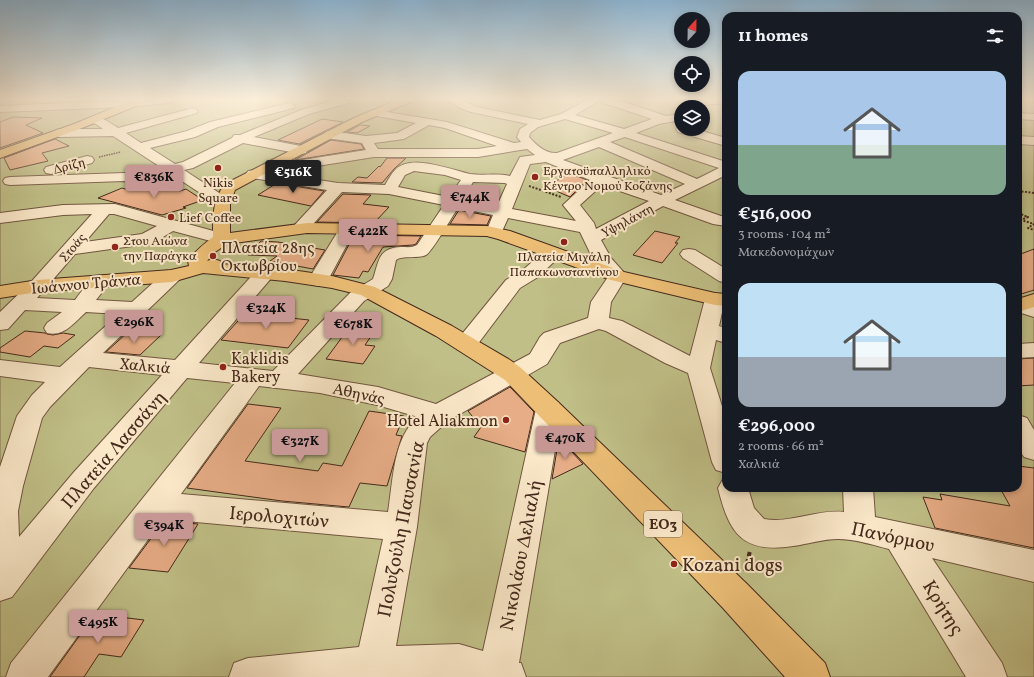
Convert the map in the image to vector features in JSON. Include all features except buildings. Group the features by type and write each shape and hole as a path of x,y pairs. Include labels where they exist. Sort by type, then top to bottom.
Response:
{"main road":[{"path":"14,136 51,134 56,132"},
{"path":"0,154 58,132"},
{"path":"200,264 212,266 226,258 228,247 222,240 222,207 224,194 230,187 335,132"},
{"path":"222,240 300,228 317,227 494,232 618,276 721,300"},
{"name":"ΕΟ3","path":"200,264 318,280 368,291 466,344 513,374 735,596 811,677"},
{"name":"Ιωάννου Τράντα","path":"0,292 38,286 172,276 200,264"}],"street":[{"path":"51,134 75,132 108,134 116,132 139,147 169,171 222,207 215,220 203,227 177,227 147,239 69,250"},
{"path":"139,147 197,132"},
{"path":"227,132 240,139 301,150"},
{"path":"169,171 188,165 258,132"},
{"path":"330,134 366,140 400,136 409,132"},
{"path":"466,132 515,147"},
{"path":"525,132 523,137 528,144 548,158 600,179 722,221"},
{"path":"621,132 722,165"},
{"path":"494,232 521,167 526,160 559,157 630,132"},
{"path":"706,136 722,141"},
{"path":"366,140 374,153"},
{"path":"1022,140 1034,141"},
{"path":"599,142 697,184"},
{"path":"257,172 374,153 478,153 528,144"},
{"path":"432,168 448,153"},
{"name":"Δρίζη","path":"5,182 87,160"},
{"path":"389,190 404,170 414,167 447,171 469,178 505,179 515,181"},
{"path":"257,172 338,187 389,190 502,212 589,233"},
{"name":"Υψηλάντη","path":"589,233 697,184 722,175"},
{"path":"5,182 124,177 138,180 103,198 63,210 8,217"},
{"path":"8,217 84,178"},
{"path":"26,677 157,505 266,379 357,297 368,291 383,279 389,258 392,255 420,251 436,230 469,178"},
{"path":"600,179 571,205 586,223 589,233 603,261 618,276 602,302 598,322 623,330 673,358 698,368"},
{"path":"300,228 338,187"},
{"path":"681,192 722,210"},
{"path":"103,198 115,209 222,240"},
{"name":"Στοάς","path":"0,324 38,286 69,250 103,198"},
{"path":"318,280 348,228"},
{"path":"466,344 513,284 531,272 553,253"},
{"path":"689,254 722,275"},
{"name":"Πλατεία Λασσάνη","path":"4,563 84,480 266,272"},
{"path":"4,563 3,511 10,480 30,416 41,401 65,376 172,276"},
{"path":"55,328 81,306 101,281"},
{"path":"721,300 717,332 698,368 722,449"},
{"path":"20,304 138,308"},
{"name":"Πολυζούλη Παυσανία","path":"374,665 401,527 413,443 420,430 439,414 539,359 548,342 552,338 598,322"},
{"path":"1022,351 1034,350"},
{"name":"Χαλκιά","path":"83,359 182,369"},
{"path":"0,368 65,376"},
{"path":"182,369 266,379"},
{"name":"Αθηνάς","path":"266,379 320,385 378,396 439,414"},
{"name":"Νικολάου Δελιαλή","path":"500,676 548,409"},
{"path":"858,492 860,528"},
{"name":"Ιερολοχιτών","path":"157,505 401,527"},
{"name":"Πανόρμου","path":"741,510 763,533 775,534 839,525 899,536 1034,566"},
{"name":"Κρήτης","path":"899,536 988,677"},
{"path":"248,677 374,665 459,663 500,676"}],"path":[{"name":"Δρίζη","path":"87,160 139,147"},
{"path":"515,181 574,202"},
{"path":"1022,192 1034,193"},
{"path":"1022,215 1028,217 1022,220"},
{"path":"1022,220 1034,224 1028,228 1034,230"},
{"path":"735,596 749,560 750,550 745,537 741,510"}],"shaded area":[{"path":"0,132 674,132 674,136 710,136 710,132 722,132 722,492 1022,492 1022,132 1034,132 1034,677 0,677"}],"place":[{"name":"Nikis Square","path":"218,168"},
{"name":"Εργατοϋπαλληλικό Κέντρο Νομού Κοζάνης","path":"535,177"},
{"name":"Lief Coffee","path":"171,217"},
{"name":"Πλατεία Μιχάλη Παπακωνσταντίνου","path":"564,242"},
{"name":"Στου Αιώνα την Παράγκα","path":"115,247"},
{"name":"Πλατεία 28ης Οκτωβρίου","path":"213,256"},
{"name":"Kaklidis Bakery","path":"223,367"},
{"name":"Hotel Aliakmon","path":"506,420"},
{"name":"Kozani dogs","path":"674,564"}]}
